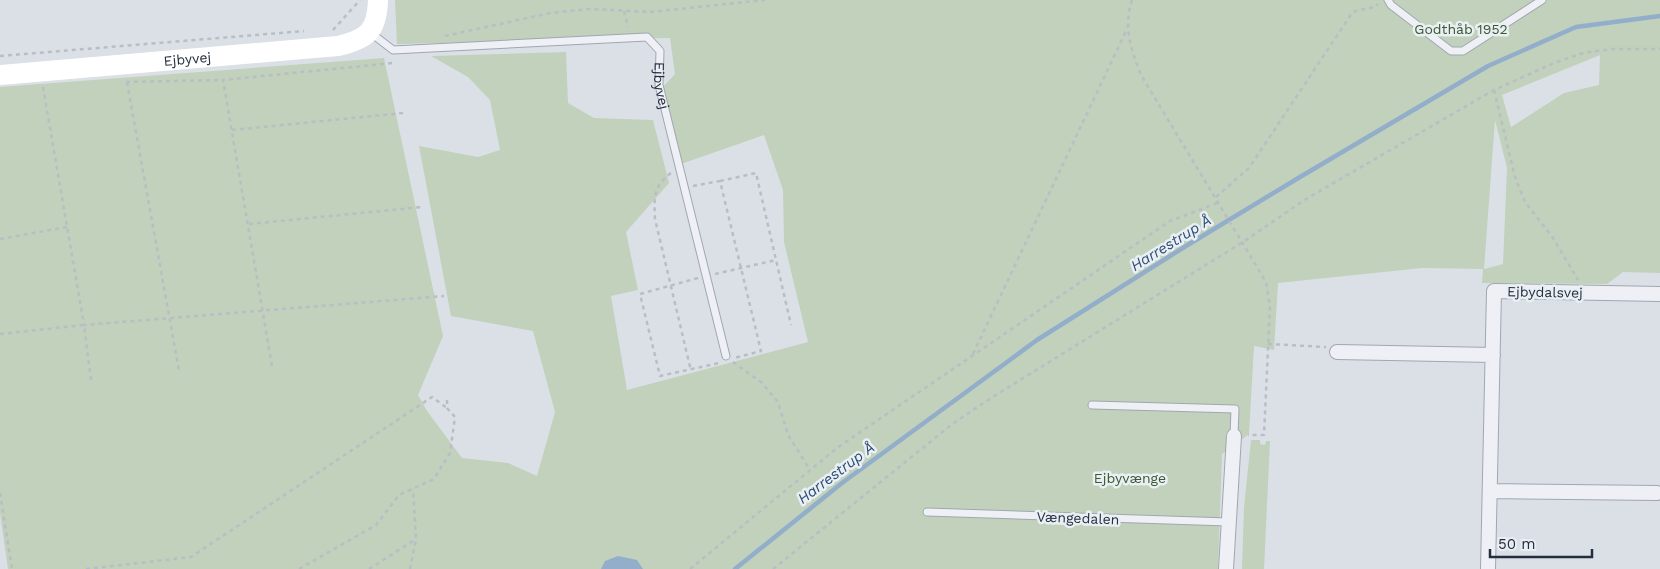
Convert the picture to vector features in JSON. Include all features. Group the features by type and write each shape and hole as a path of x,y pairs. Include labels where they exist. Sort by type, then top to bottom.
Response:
{"street":[{"path":"370,33 377,15 378,0"},
{"name":"Ejbyvej","path":"0,75 338,46 358,41 370,33"},
{"name":"Ejbydalsvej","path":"1488,569 1494,291 1660,294"},
{"path":"1336,352 1492,355"},
{"path":"1226,569 1234,436"},
{"path":"1490,491 1657,493"}],"lane":[{"path":"1385,0 1451,50 1462,51 1542,0"},
{"name":"Ejbyvej","path":"370,33 393,50 647,37 660,51 659,85 726,356"},
{"path":"1092,405 1236,409 1234,436"},
{"name":"Vængedalen","path":"927,512 1228,522"}],"path":[{"path":"332,31 360,0"},
{"path":"439,37 550,13 590,9 650,12 765,0"},
{"path":"1132,0 1128,10 1127,28 1131,51 1141,74 1220,202 1266,282 1270,306 1264,435 1234,436"},
{"path":"1216,197 1249,168 1352,13 1372,8 1385,0"},
{"path":"624,11 631,39"},
{"path":"972,356 1127,28"},
{"path":"773,569 951,425 991,398 1244,242 1306,199 1494,90 1554,63 1583,54 1612,49 1660,49"},
{"path":"117,83 223,80 393,63"},
{"path":"223,80 272,366"},
{"path":"127,82 179,371"},
{"path":"52,87 42,87 84,325 91,380"},
{"path":"1494,90 1515,177 1525,202 1553,238 1585,292"},
{"path":"232,130 403,113"},
{"path":"679,167 660,181 654,197 655,219 691,371"},
{"path":"684,188 756,173 791,325"},
{"path":"720,181 739,268 761,351 730,359 761,382 778,402 788,435 810,470"},
{"path":"690,569 837,448 1170,221 1220,202"},
{"path":"249,224 422,207"},
{"path":"0,239 67,227"},
{"path":"726,356 724,362 691,371 660,376 640,294 776,260"},
{"path":"0,334 84,325 444,296"},
{"path":"1268,344 1331,347 1336,352"},
{"path":"86,569 191,558 432,397 447,408 455,417 450,453 434,479 399,495 376,524 299,569"},
{"path":"447,400 447,408"},
{"path":"410,569 416,539 413,489"},
{"path":"0,493 12,569"},
{"path":"369,569 416,539"}],"green space":[{"path":"395,0 1660,0 1660,273 1623,272 1607,284 1482,283 1483,269 1422,268 1278,283 1274,350 1254,346 1249,434 1222,454 1218,569 8,569 0,513 0,87 384,58 443,336 418,395 427,411 462,458 508,463 537,476 555,412 533,331 451,316 419,146 478,157 500,150 490,100 468,77 431,56 566,52 568,103 594,118 653,120 669,183 626,232 638,290 611,296 627,390 808,342 784,242 783,190 764,135 681,164 662,88 675,74 670,38 397,44","holes":["1600,55 1599,85 1564,93 1511,127 1502,95","1495,120 1507,168 1503,264 1484,269"]},
{"path":"1251,440 1260,440 1260,444 1265,445 1266,441 1270,441 1264,569 1242,569 1244,507"}],"water":[{"path":"618,556 637,560 643,569 601,569 605,561"}],"waterway":[{"name":"Harrestrup Å","path":"735,569 842,483 1037,340 1300,177 1488,66 1576,27 1660,16"}],"park label":[{"name":"Godthåb 1952","path":"1461,29"},
{"name":"Ejbyvænge","path":"1130,478"}]}
